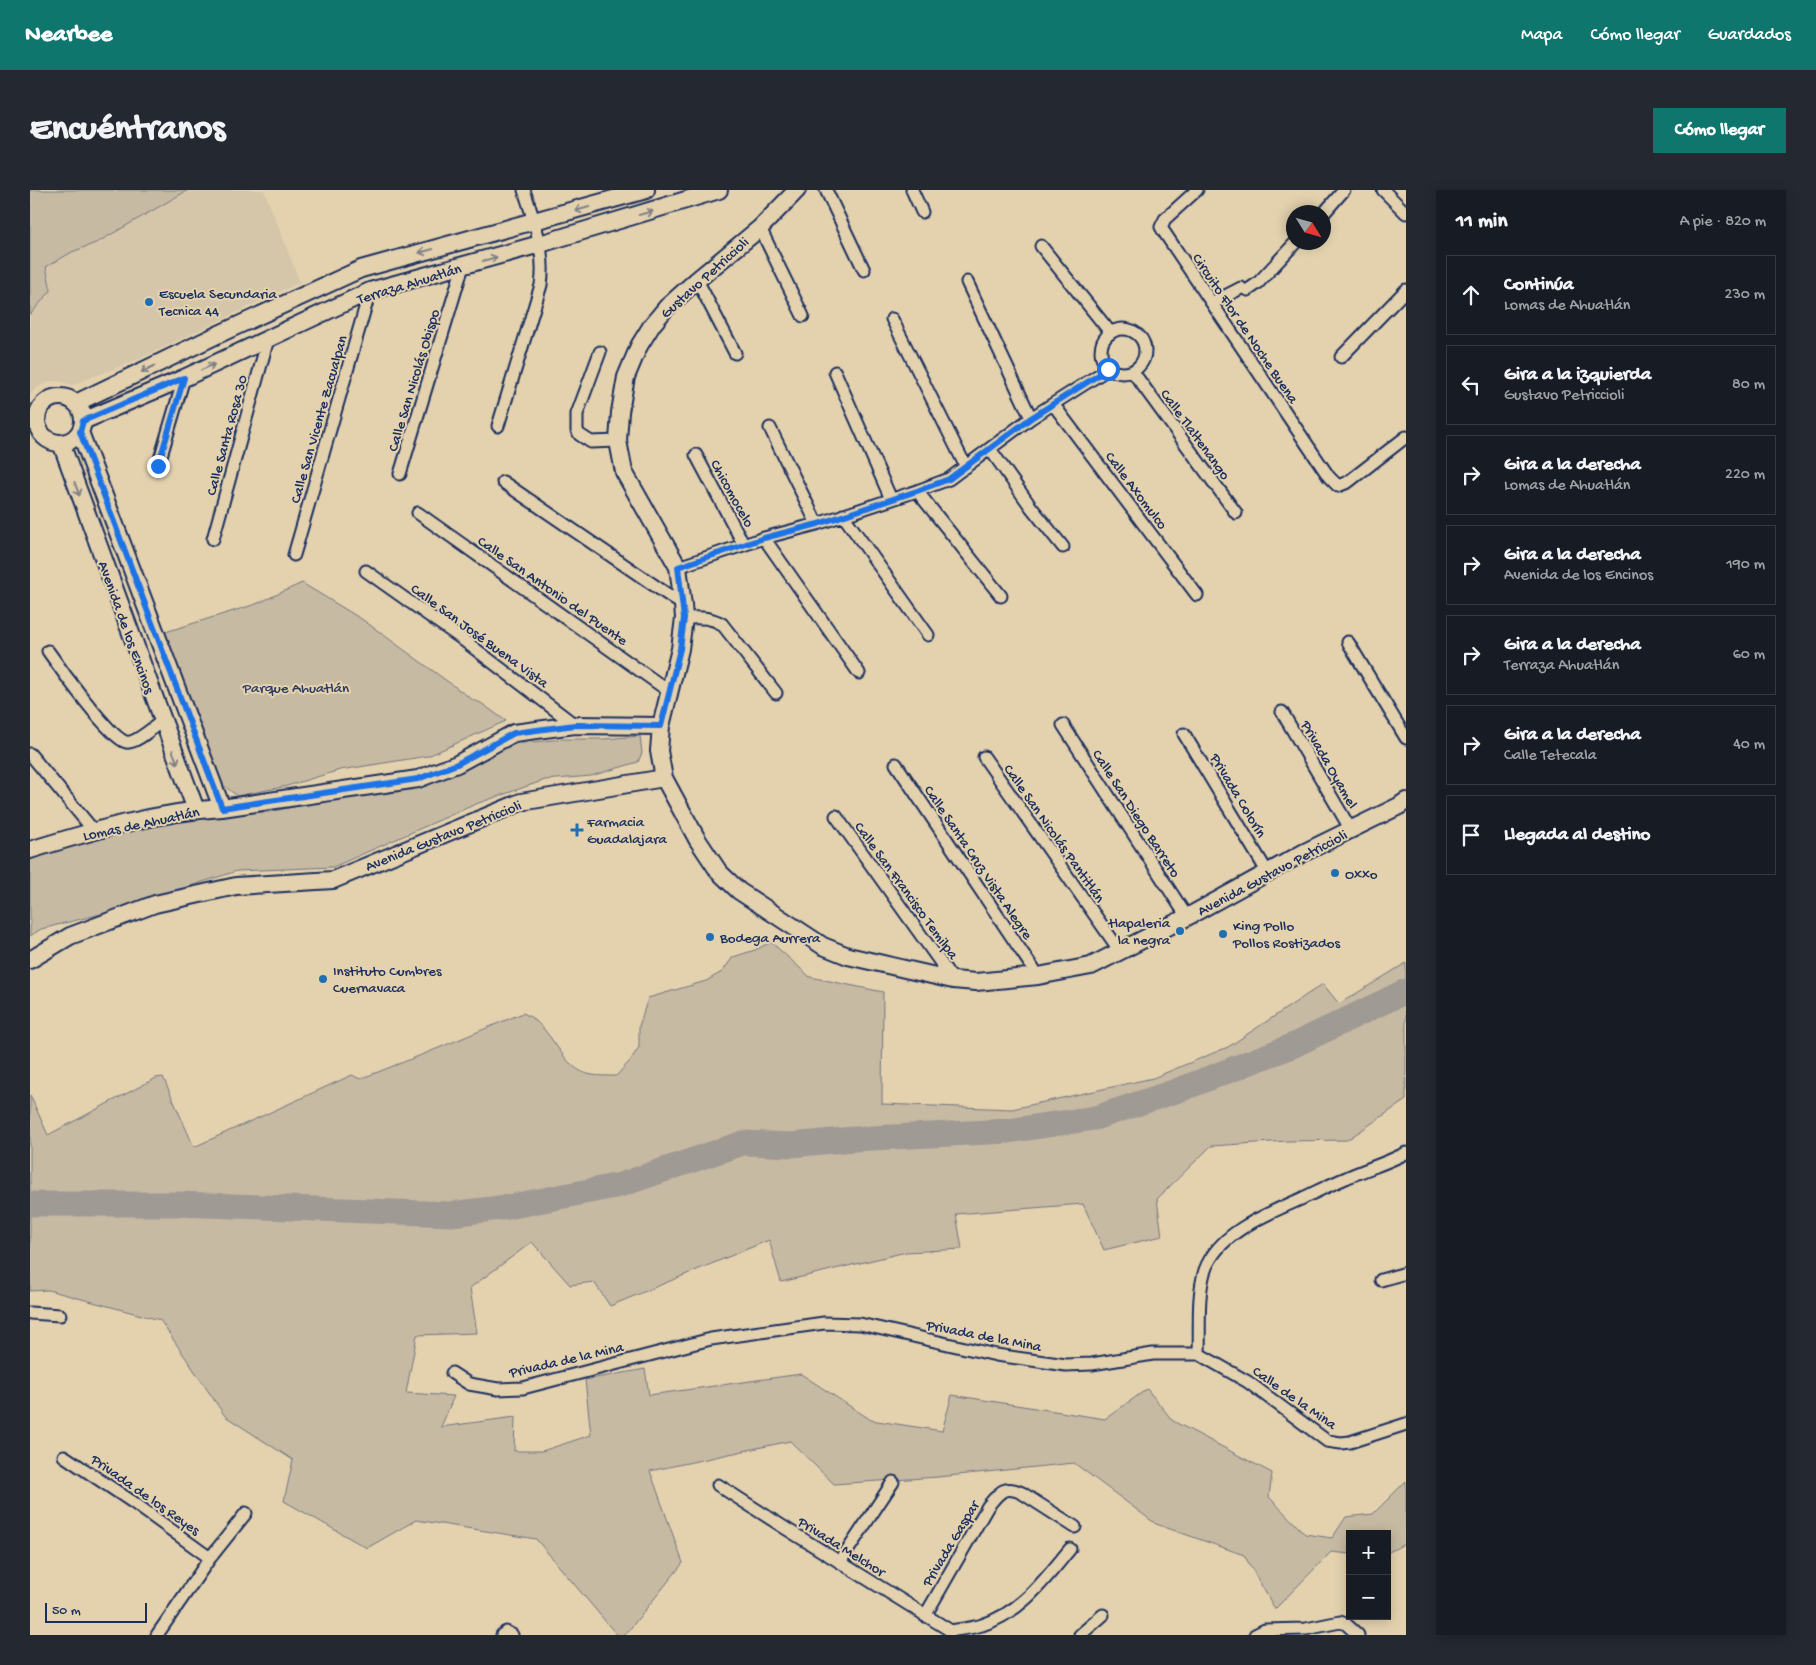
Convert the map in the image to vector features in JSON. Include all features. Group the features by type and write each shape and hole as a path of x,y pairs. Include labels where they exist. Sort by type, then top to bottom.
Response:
{"street":[{"path":"498,426 541,285 540,244 524,190"},
{"name":"Terraza Ahuatlán","path":"82,426 370,292 540,244 719,190"},
{"name":"Gustavo Petriccioli","path":"664,778 659,751 661,726 680,649 684,612 678,567 624,472 618,442 620,412 626,376 639,346 652,325 666,308 760,228 797,190"},
{"path":"826,190 864,270"},
{"path":"912,190 922,212"},
{"name":"Circuito Flor de Noche Buena","path":"1196,190 1165,219 1161,226 1329,478 1338,486 1348,482 1406,437"},
{"path":"1331,205 1344,190"},
{"path":"1383,190 1406,213"},
{"name":"Terraza Ahuatlán","path":"76,403 217,335 362,269 534,222 638,191"},
{"path":"760,228 803,316"},
{"path":"1041,246 1110,332"},
{"path":"1214,307 1260,281 1289,250"},
{"name":"Calle San Nicolás Obispo","path":"400,474 463,266"},
{"path":"697,280 735,353"},
{"path":"967,282 1031,418"},
{"path":"1341,357 1406,290"},
{"name":"Calle San Vicente Zacualpan","path":"294,555 370,292"},
{"path":"892,319 966,467"},
{"path":"1122,328 1134,331 1143,340 1146,352 1142,364 1133,372 1120,374 1108,369 1100,357 1102,343 1110,332 1122,328"},
{"name":"Calle Santa Rosa 30","path":"213,539 268,338"},
{"path":"600,352 577,414 577,431 592,442 618,442"},
{"path":"678,567 744,544 818,524 949,479 1031,418 1108,369"},
{"path":"835,372 891,499"},
{"name":"Calle Tlaltenango","path":"1133,372 1236,513"},
{"path":"158,466 184,378"},
{"path":"64,396 76,403 80,408 82,426 75,438 61,443 48,440 34,432 39,409 49,399 64,396"},
{"name":"Calle Axomulco","path":"1053,404 1197,595"},
{"name":"Avenida de los Encinos","path":"82,426 222,808"},
{"path":"770,428 818,524"},
{"name":"Avenida de los Encinos","path":"61,443 196,810"},
{"path":"990,449 1031,507 1063,547"},
{"name":"Chicomocelo","path":"696,455 744,544"},
{"path":"503,482 684,612 714,619 722,624 776,693"},
{"path":"917,491 1001,596"},
{"name":"Calle San Antonio del Puente","path":"418,513 670,692"},
{"path":"843,515 928,635"},
{"path":"764,538 859,672"},
{"name":"Calle San José Buena Vista","path":"366,571 462,639 575,725"},
{"path":"1348,642 1406,738"},
{"path":"48,651 98,716 118,738 126,742 134,741 162,721"},
{"name":"Privada Oyamel","path":"1282,712 1351,830"},
{"name":"Lomas de Ahuatlán","path":"30,850 94,831 196,810 222,808 418,779 457,764 514,733 575,725 661,726"},
{"name":"Calle San Diego Barreto","path":"1063,725 1187,918"},
{"name":"Privada Colorín","path":"1184,734 1268,873"},
{"path":"30,754 94,831"},
{"name":"Calle San Nicolás Pantitlán","path":"984,756 1120,951"},
{"name":"Calle Santa Cruz Vista Alegre","path":"896,764 1038,976"},
{"name":"Avenida Gustavo Petriccioli","path":"30,960 70,936 155,904 236,886 333,880 521,802 664,778 697,839 719,872 739,891 823,946 848,956 953,980 976,982 1038,976 1091,966 1187,918 1268,873 1406,801"},
{"name":"Calle San Francisco Temilpa","path":"836,816 953,980"},
{"path":"1199,1354 1201,1285 1210,1259 1231,1236 1267,1214 1345,1178 1392,1161 1406,1153"},
{"path":"1380,1280 1406,1273"},
{"path":"30,1313 60,1314"},
{"name":"Privada de la Mina","path":"452,1372 469,1384 498,1389 523,1388 711,1339 824,1323 860,1324 996,1355 1066,1365 1092,1364 1153,1354 1199,1354"},
{"name":"Calle de la Mina","path":"1199,1354 1248,1382 1327,1442 1350,1442 1406,1424"},
{"name":"Privada de los Reyes","path":"64,1456 134,1503 210,1558"},
{"path":"840,1562 892,1482"},
{"name":"Privada Melchor","path":"718,1485 950,1633"},
{"name":"Privada Gaspar","path":"925,1616 988,1506 1005,1489 1013,1489 1022,1493 1075,1527"},
{"path":"157,1635 210,1558 246,1513"},
{"path":"950,1633 982,1625 1012,1612 1040,1585 1070,1549"},
{"path":"1080,1635 1103,1615"},
{"path":"1255,1635 1265,1630 1306,1629 1340,1622 1346,1624 1358,1635"}],"shaded area":[{"name":"Escuela Secundaria Tecnica 44","path":"188,190 264,190 300,282 139,359 72,385 50,381 37,388 30,395 30,315 51,290 46,267 72,252 98,242"}],"green space":[{"path":"30,190 188,190 98,242 72,252 46,267 51,290 30,315"},
{"name":"Parque Ahuatlán","path":"302,583 363,620 473,700 481,703 506,721 428,756 340,770 287,786 237,796 222,784 208,761 162,633 256,604"},
{"path":"640,736 642,753 638,762 591,776 545,780 476,804 333,867 237,871 105,913 41,929 30,936 30,855 82,844 137,825 176,816 269,812 365,792 410,789 513,744 563,739 603,739"},
{"path":"771,942 810,977 883,992 882,1104 1012,1109 1153,1078 1228,1047 1323,984 1339,1004 1406,963 1406,1100 1347,1140 1287,1141 1211,1146 1157,1199 1162,1236 1104,1250 1083,1204 956,1214 962,1249 906,1252 781,1282 769,1240 610,1306 594,1282 570,1285 532,1242 470,1288 477,1333 417,1335 406,1393 454,1396 441,1427 515,1417 514,1451 542,1451 591,1435 585,1380 645,1369 649,1395 801,1374 871,1420 942,1431 952,1395 1105,1419 1147,1389 1173,1421 1272,1473 1269,1497 1305,1534 1332,1538 1346,1517 1373,1514 1406,1481 1406,1543 1391,1551 1391,1530 1346,1530 1346,1554 1331,1552 1275,1609 1244,1555 1156,1524 1074,1463 938,1477 834,1484 790,1441 650,1471 683,1563 625,1635 617,1635 536,1539 416,1520 367,1548 284,1501 293,1460 225,1416 160,1320 48,1290 30,1291 30,1095 48,1135 156,1078 163,1077 194,1147 352,1075 360,1079 523,1013 534,1019 542,1027 572,1065 592,1075 616,1076 630,1061 639,1047 639,1026 648,998 706,981 722,972 733,957 755,950"}],"waterway":[{"path":"30,1204 178,1204 451,1214 508,1207 620,1185 743,1143 792,1145 853,1139 1008,1131 1095,1118 1179,1090 1292,1046 1406,991"}],"place":[{"name":"Escuela Secundaria Tecnica 44","path":"149,302"},
{"name":"Farmacia Guadalajara","path":"577,830"},
{"name":"Oxxo","path":"1335,873"},
{"name":"tlapaleria la negra","path":"1180,931"},
{"name":"King Pollo Pollos Rostizados","path":"1223,934"},
{"name":"Bodega Aurrera","path":"710,937"},
{"name":"Instituto Cumbres Cuernavaca","path":"323,979"}],"route":[{"path":"158,466 184,378 83,421 80,432 222,808 418,779 457,764 514,733 575,725 661,726 680,649 684,618 678,567 764,538 818,524 949,479 1031,418 1108,369"}]}
